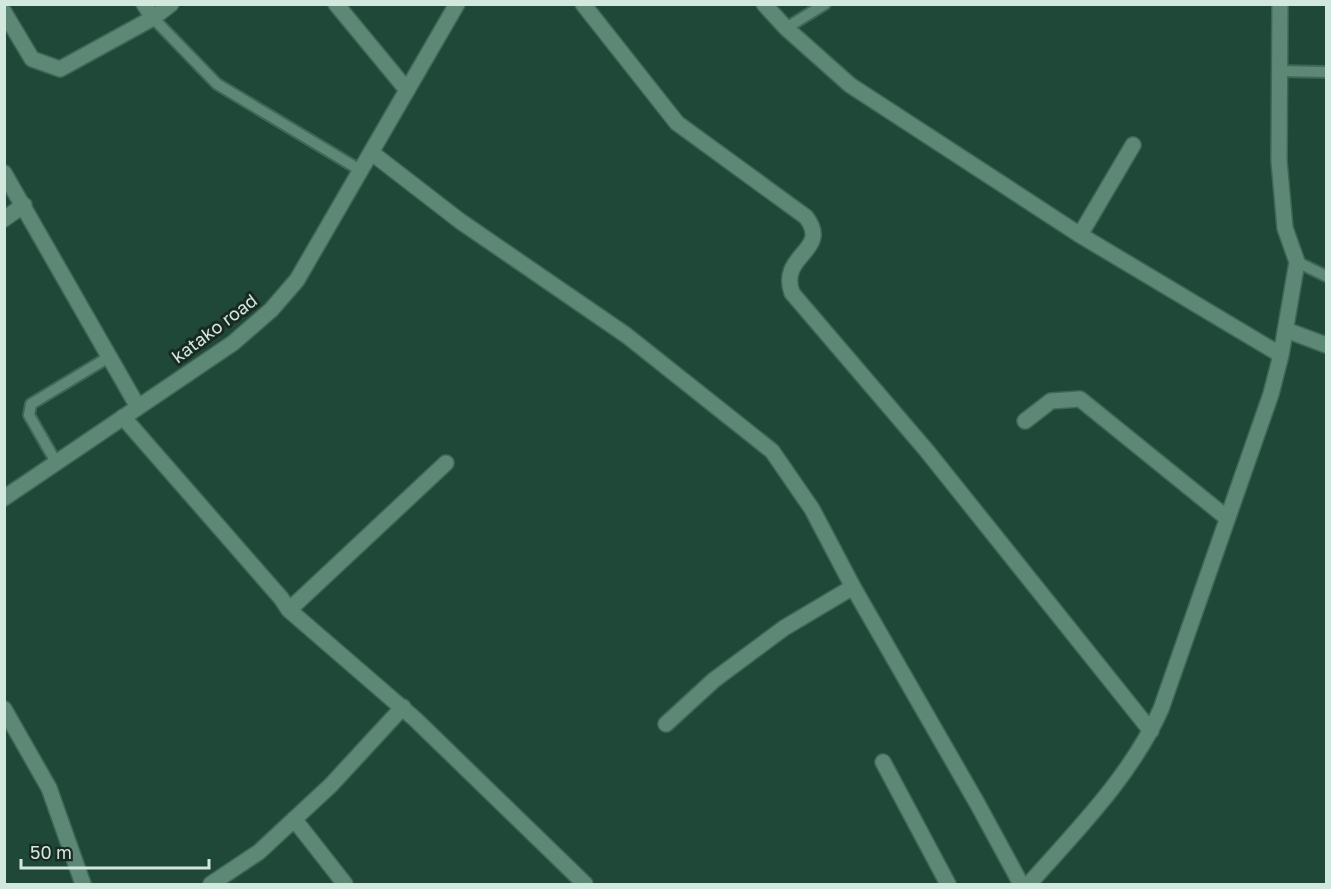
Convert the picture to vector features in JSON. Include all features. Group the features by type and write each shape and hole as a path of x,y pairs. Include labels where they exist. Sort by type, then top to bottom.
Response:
{"street":[{"path":"144,4 153,18"},
{"path":"4,12 32,59 60,69 153,18 171,4"},
{"path":"336,4 407,90"},
{"name":"katako road","path":"4,498 233,342 271,310 297,280 457,4"},
{"path":"583,4 678,123 806,217 814,227 814,239 789,272 788,281 792,293 927,451 1151,731"},
{"path":"764,4 786,28 850,85 1080,235 1281,355"},
{"path":"1029,885 1102,801 1151,731 1161,709 1271,394 1286,330 1297,262 1285,228 1280,161 1280,4"},
{"path":"1080,235 1133,145"},
{"path":"372,153 460,221 626,335 772,451 812,508 1021,885"},
{"path":"4,173 138,407"},
{"path":"4,219 24,205"},
{"path":"1286,330 1326,345"},
{"path":"1026,422 1051,401 1080,399 1227,518"},
{"path":"123,417 289,610 403,707 585,885"},
{"path":"289,610 446,464"},
{"path":"666,724 714,680 784,628 854,587"},
{"path":"211,885 259,852 331,784 403,707"},
{"path":"4,709 49,788 83,885"},
{"path":"883,762 948,885"},
{"path":"294,819 345,885"}],"lane":[{"path":"786,28 825,4"},
{"path":"153,18 217,84 360,170"},
{"path":"1280,70 1326,72"},
{"path":"1297,262 1326,276"},
{"path":"56,462 29,415 31,404 109,357"}]}
